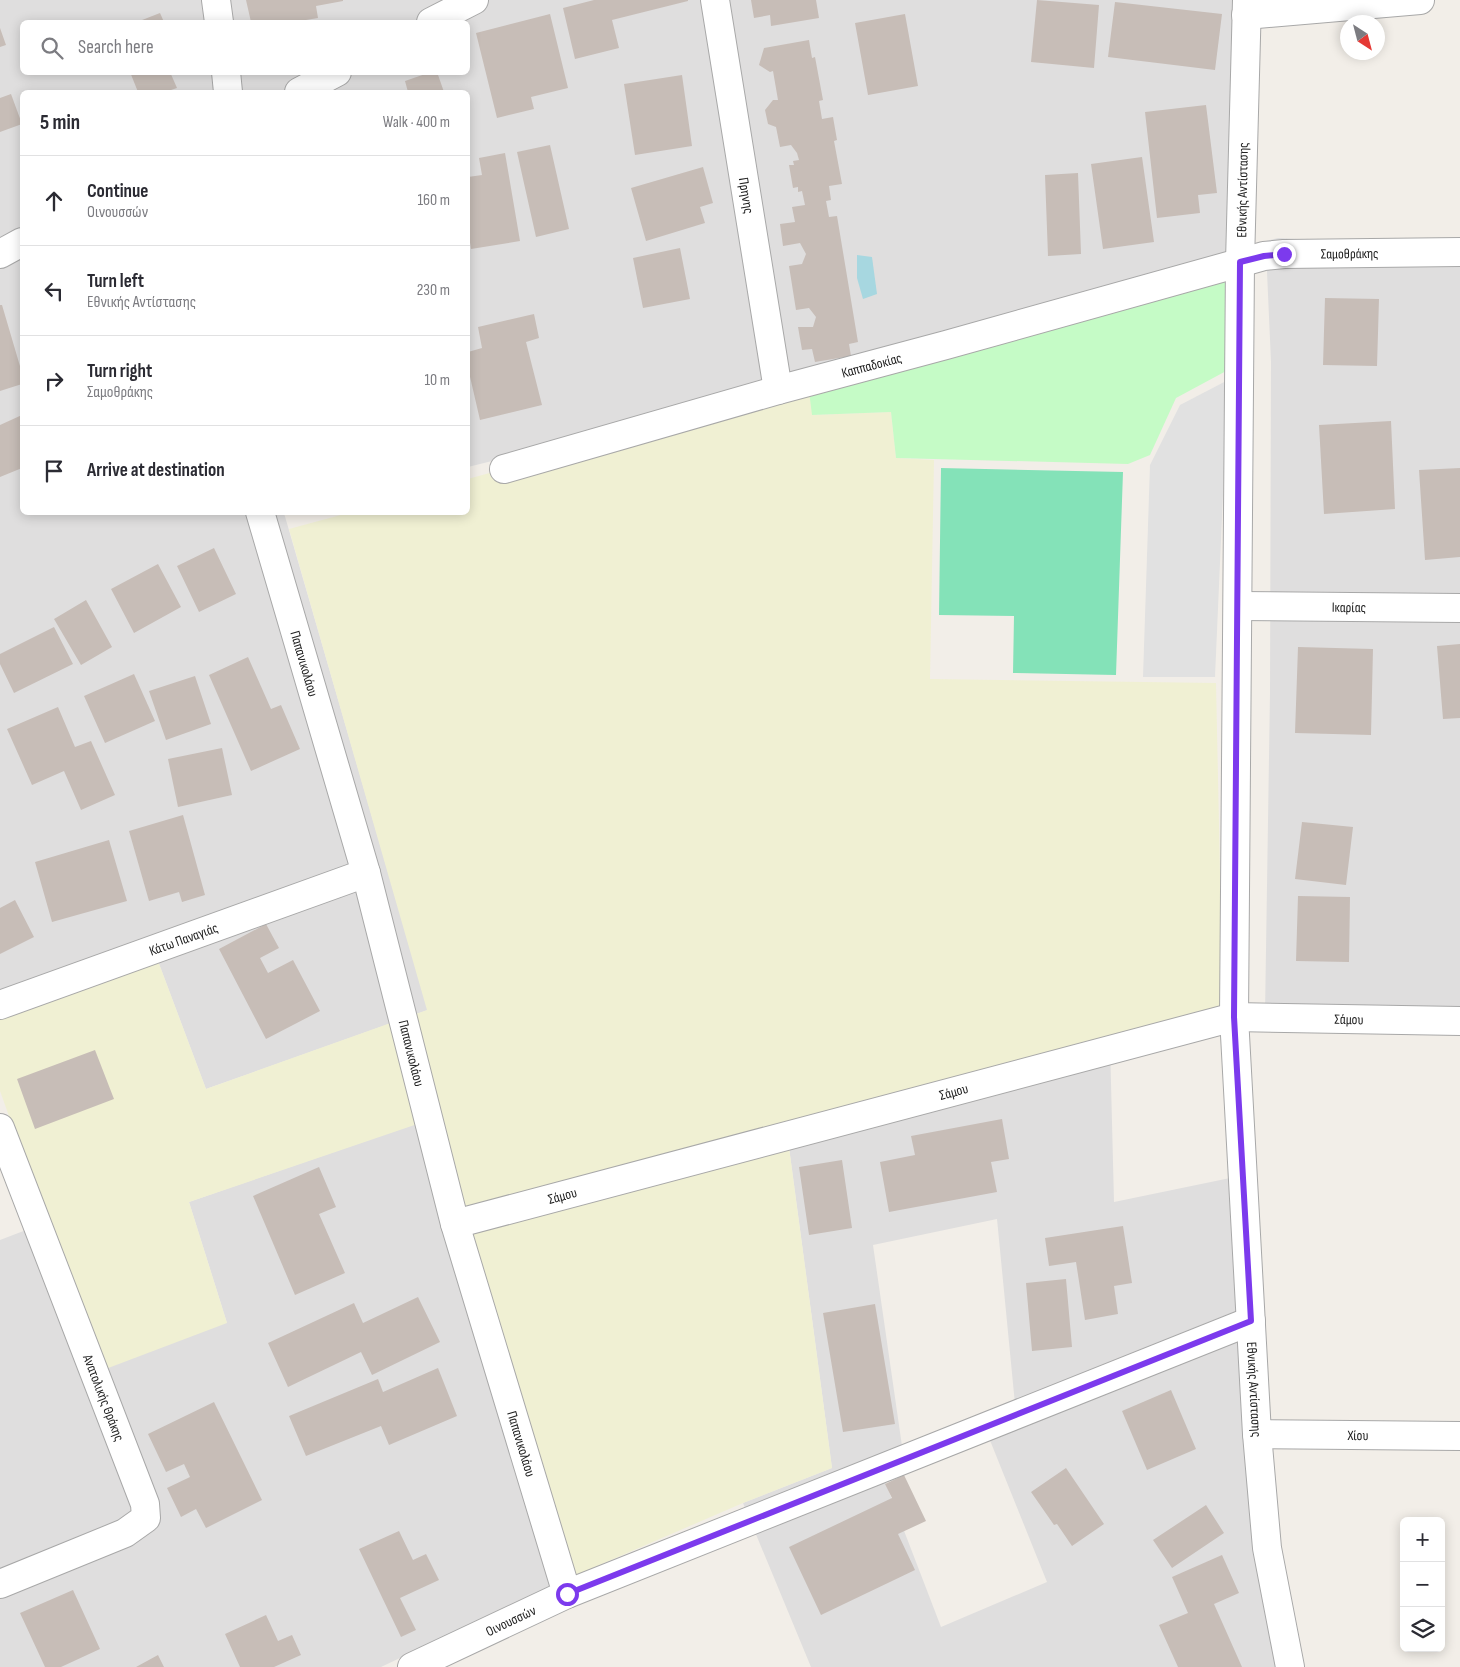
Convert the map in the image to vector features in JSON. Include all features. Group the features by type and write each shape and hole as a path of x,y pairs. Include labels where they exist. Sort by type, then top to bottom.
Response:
{"street":[{"path":"216,0 219,20"},
{"path":"435,20 474,0"},
{"name":"Πρηνης","path":"714,0 778,390"},
{"path":"1247,8 1420,0"},
{"name":"Εθνικής Αντίστασης","path":"1247,8 1240,262 1234,1017 1257,1434 1267,1548 1290,1667"},
{"path":"226,75 228,90"},
{"path":"303,90 331,75"},
{"path":"0,254 20,243"},
{"name":"Σαμοθράκης","path":"1240,262 1264,256 1284,254 1460,252"},
{"name":"Καππαδοκίας","path":"504,469 778,390 955,343 1240,262"},
{"name":"Παπανικολάου","path":"261,515 366,873 454,1224 567,1594"},
{"name":"Ικαρίας","path":"1238,606 1460,608"},
{"name":"Κάτω Παναγιάς","path":"0,1006 366,873"},
{"name":"Σάμου","path":"454,1224 1234,1017 1460,1021"},
{"name":"Ανατολικής Θράκης","path":"0,1128 145,1504 146,1518 125,1533 0,1584"},
{"name":"Οινουσσών","path":"412,1667 567,1594 1251,1321"},
{"name":"Χίου","path":"1257,1434 1460,1436"}],"shaded area":[{"path":"0,0 1245,0 1234,252 597,435 470,467 470,90 20,90 20,515 285,515 428,1010 206,1089 158,961 0,1015"},
{"path":"1278,238 1460,248 1460,1017 1265,1014 1270,693 1271,362 1266,241"},
{"path":"1228,380 1215,677 1143,677 1150,465 1180,405"},
{"path":"1110,1043 1114,1202 1235,1177 1284,1667 811,1667 743,1503 832,1468 786,1125","holes":["997,1219 1015,1404 981,1418 1047,1582 941,1627 878,1463 903,1453 873,1245"]},
{"path":"438,1116 567,1579 381,1667 0,1667 0,1240 47,1222 227,1323 189,1202"}],"green space":[{"path":"1226,260 1228,370 1176,398 1150,455 1128,464 896,458 891,412 812,415 808,383"},
{"path":"808,383 813,415 891,412 896,458 934,460 930,679 1216,683 1223,1014 786,1125 832,1468 743,1503 567,1579 438,1117 189,1202 227,1323 103,1370 0,1091 0,1015 158,961 206,1089 427,1010 289,529 341,515 470,515 470,478"},
{"path":"941,468 1123,472 1116,675 1013,673 1014,616 939,615"}],"water":[{"path":"857,255 872,257 877,294 863,299 857,278"}],"building":[{"path":"246,0 343,0 316,6 318,18 306,20 251,20"},
{"path":"594,0 688,1 612,20 619,48 575,59 563,8"},
{"path":"751,0 816,0 819,18 771,26 770,15 754,18"},
{"path":"1037,0 1099,5 1094,68 1031,62"},
{"path":"1115,2 1222,14 1215,70 1108,57"},
{"path":"160,13 163,20 142,20"},
{"path":"550,14 568,88 531,97 534,109 497,118 476,33"},
{"path":"905,14 918,86 868,95 855,23"},
{"path":"0,28 6,45 0,47"},
{"path":"809,40 812,58 815,57 823,100 819,101 822,119 833,117 837,140 834,141 842,184 829,186 831,200 826,201 829,217 837,216 858,342 849,344 851,356 815,362 812,349 802,350 798,327 813,327 816,317 809,308 796,310 789,266 802,264 806,254 800,243 783,246 780,224 795,222 792,207 805,205 802,191 798,192 798,187 793,188 789,165 794,165 793,161 799,160 797,153 791,145 780,147 776,127 768,124 765,110 773,100 778,100 773,71 770,72 759,65 764,48"},
{"path":"131,75 171,75 177,88 171,90 137,90"},
{"path":"422,75 438,75 443,90 407,90 405,81"},
{"path":"682,75 692,146 635,155 624,84"},
{"path":"11,94 20,119 20,125 0,132 0,98"},
{"path":"1206,105 1217,193 1198,195 1200,213 1157,218 1145,112"},
{"path":"550,145 569,229 536,237 517,152"},
{"path":"505,153 520,241 471,249 470,177 482,175 479,158"},
{"path":"1142,157 1154,242 1103,249 1091,164"},
{"path":"703,167 713,203 700,207 705,223 646,241 631,188"},
{"path":"1078,173 1081,254 1048,256 1045,175"},
{"path":"680,248 690,299 643,308 633,258"},
{"path":"1325,298 1379,299 1377,366 1323,365"},
{"path":"0,305 2,305 20,366 20,385 0,391"},
{"path":"534,314 539,338 526,342 542,405 480,420 470,377 470,351 482,348 478,327"},
{"path":"20,416 20,469 0,477 0,425"},
{"path":"1391,421 1395,509 1324,514 1319,425"},
{"path":"1460,468 1460,557 1425,560 1419,470"},
{"path":"214,548 236,594 199,612 177,566"},
{"path":"158,564 181,607 134,633 111,589"},
{"path":"86,600 112,647 81,665 54,619"},
{"path":"54,627 73,664 14,693 0,664 0,654"},
{"path":"1460,644 1460,718 1443,719 1437,646"},
{"path":"1298,647 1373,649 1371,735 1295,733"},
{"path":"248,657 271,709 281,705 300,749 251,771 209,675"},
{"path":"134,674 155,721 105,743 84,696"},
{"path":"195,676 211,724 166,740 149,691"},
{"path":"58,707 75,747 91,741 115,795 81,810 64,771 32,785 7,729"},
{"path":"222,748 232,795 178,807 168,759"},
{"path":"183,815 205,895 182,902 179,892 149,901 129,831"},
{"path":"1302,822 1353,827 1346,885 1295,879"},
{"path":"109,840 127,901 52,922 35,862"},
{"path":"1298,896 1350,897 1349,962 1296,961"},
{"path":"15,900 34,937 0,954 0,908"},
{"path":"266,924 279,948 260,958 268,973 293,960 320,1011 266,1039 219,949"},
{"path":"95,1050 114,1099 35,1129 17,1079"},
{"path":"1002,1119 1009,1159 991,1162 997,1192 889,1212 880,1162 915,1155 911,1136"},
{"path":"842,1160 852,1228 809,1235 799,1167"},
{"path":"319,1167 336,1207 319,1214 345,1273 295,1295 253,1196"},
{"path":"1123,1226 1132,1283 1114,1286 1118,1314 1085,1320 1076,1262 1049,1266 1045,1238"},
{"path":"1066,1279 1072,1347 1032,1351 1026,1283"},
{"path":"418,1297 440,1342 372,1375 361,1352 288,1387 268,1343 354,1303 363,1323"},
{"path":"875,1304 895,1424 843,1432 823,1313"},
{"path":"438,1368 457,1416 389,1445 381,1426 306,1456 289,1416 378,1379 383,1392"},
{"path":"1171,1390 1196,1449 1147,1470 1122,1411"},
{"path":"214,1402 262,1500 206,1528 196,1509 181,1517 167,1488 190,1477 184,1464 166,1472 148,1434"},
{"path":"1066,1468 1104,1524 1072,1546 1057,1524 1054,1525 1031,1492"},
{"path":"904,1475 926,1521 898,1534 915,1570 821,1615 789,1547 892,1498 885,1484"},
{"path":"1206,1505 1224,1533 1172,1568 1153,1540"},
{"path":"399,1531 413,1560 426,1554 439,1580 400,1598 416,1630 401,1637 359,1549"},
{"path":"1222,1555 1239,1593 1214,1604 1242,1667 1178,1667 1159,1625 1188,1613 1172,1577"},
{"path":"73,1590 100,1649 61,1667 45,1667 20,1613"},
{"path":"266,1615 278,1641 292,1635 301,1655 274,1667 240,1667 225,1634"},
{"path":"158,1655 164,1667 136,1667"}],"route":[{"path":"567,1594 1251,1321 1234,1017 1240,262 1264,256 1284,254"}]}
